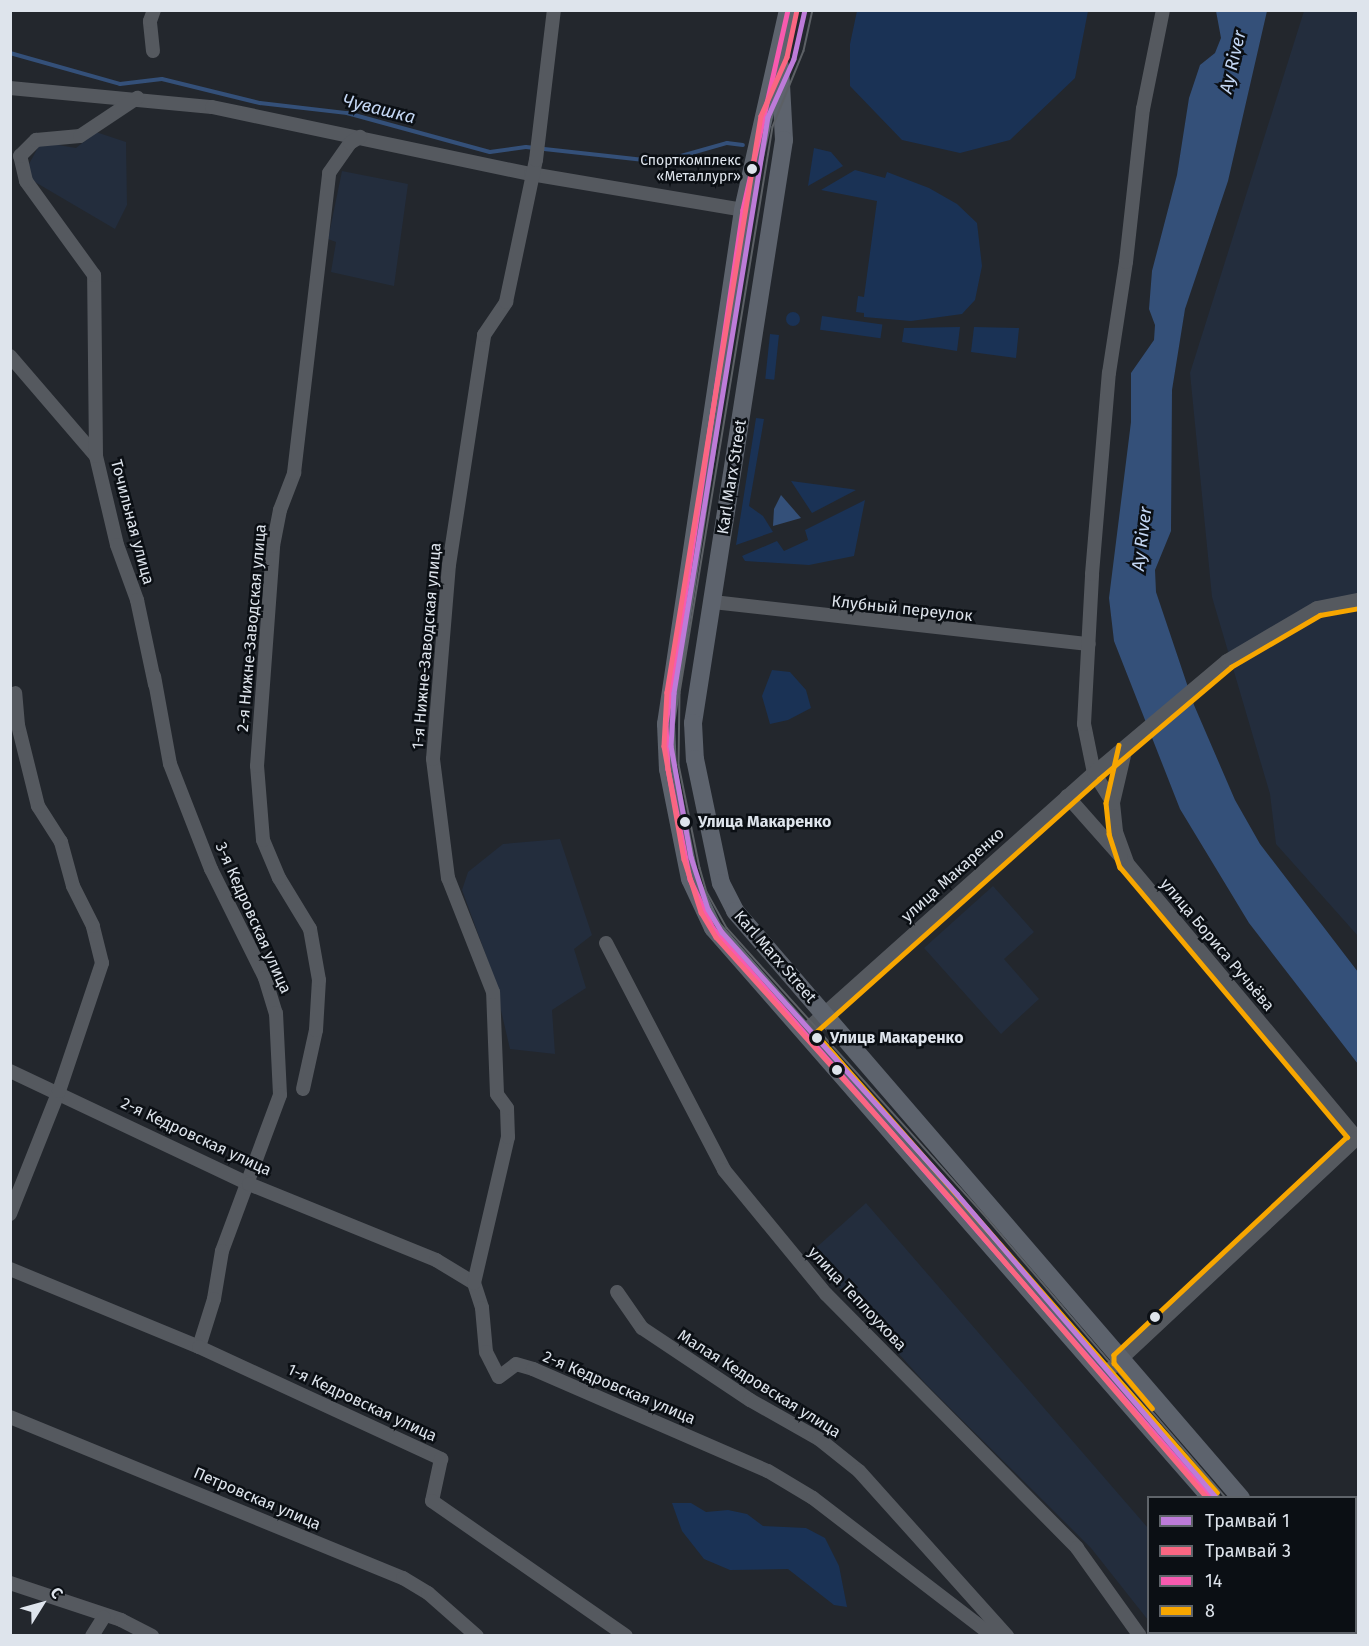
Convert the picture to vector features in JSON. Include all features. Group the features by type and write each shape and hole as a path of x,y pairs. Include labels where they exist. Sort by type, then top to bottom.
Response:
{"main road":[{"name":"Karl Marx Street","path":"788,10 743,210 665,745 690,879 699,903 713,928 1210,1496"},
{"name":"Karl Marx Street","path":"779,56 784,140 693,723 695,759 721,883 735,911 1240,1496"}],"street":[{"path":"153,51 150,21 154,10"},
{"name":"1-я Нижне-Заводская улица","path":"474,1282 508,1137 507,1108 497,1094 493,992 448,878 433,759 449,565 484,335 506,302 540,127 554,10"},
{"path":"1113,803 1094,773 1084,724 1089,644 1108,374 1126,262 1143,109 1163,10"},
{"path":"10,88 137,98 212,107 360,137 533,167 743,210"},
{"path":"96,456 94,275 26,181 20,156 36,140 80,136 137,98"},
{"name":"2-я Нижне-Заводская улица","path":"303,1089 316,1030 318,980 310,929 279,878 263,840 257,766 273,546 280,510 294,473 329,173 350,143 360,137"},
{"name":"Точильная улица","path":"10,356 96,456 117,545 137,600 164,725"},
{"name":"улица Макаренко","path":"804,1032 823,1012 1067,796 1227,660 1317,608 1359,600"},
{"name":"Клубный переулок","path":"713,602 1089,644"},
{"name":"3-я Кедровская улица","path":"154,676 170,764 199,837 265,978 276,1013 280,1095 249,1184 222,1251 214,1299 199,1347"},
{"path":"10,1215 59,1091 102,963 93,926 73,886 61,842 38,806 18,725 15,693"},
{"name":"улица Бориса Ручьёва","path":"1131,743 1113,803 1116,832 1126,863 1358,1138"},
{"path":"1067,796 1126,863"},
{"name":"улица Теплоухова","path":"606,943 724,1170 826,1293 1077,1548 1140,1635"},
{"name":"2-я Кедровская улица","path":"10,1071 59,1091 249,1184 435,1260 474,1282 482,1308 486,1352 499,1377 516,1364 533,1369 768,1471 813,1498 993,1635"},
{"path":"1104,1375 1358,1138"},
{"name":"1-я Кедровская улица","path":"10,1269 199,1347 441,1459 432,1501 626,1635"},
{"name":"Малая Кедровская улица","path":"617,1292 642,1328 750,1400 819,1439 859,1471 1007,1635"},
{"name":"Петровская улица","path":"10,1417 403,1578 428,1593 477,1635"},
{"path":"10,1583 104,1617 121,1620 152,1635"},
{"path":"92,1635 104,1617"}],"shaded area":[{"path":"857,10 1088,11 1075,78 1010,140 960,153 902,140 850,86 850,44"},
{"path":"1304,11 1358,11 1358,936 1276,844 1270,794 1212,597 1190,373"},
{"path":"96,132 126,142 127,205 115,229 23,175 41,142 76,148"},
{"path":"814,148 831,152 843,166 808,186"},
{"path":"855,170 885,178 887,172 929,188 957,204 977,223 982,266 975,300 962,314 911,321 864,317 864,313 856,312 858,296 864,297 877,201 821,190"},
{"path":"342,171 408,184 394,286 331,272 336,242 328,239"},
{"path":"793,312 798,314 800,319 798,324 793,326 788,324 786,319 788,314"},
{"path":"822,316 882,324 880,338 820,330"},
{"path":"960,327 957,351 902,342 904,328"},
{"path":"974,327 1019,328 1016,358 971,352"},
{"path":"770,334 779,335 774,380 765,379"},
{"path":"756,418 764,419 749,506 763,516 773,532 736,545"},
{"path":"791,481 851,489 856,490 812,513"},
{"path":"865,500 854,556 809,565 745,561 742,556 777,541 784,551 808,540 805,530"},
{"path":"772,670 790,672 806,690 811,708 788,720 770,724 762,696"},
{"path":"560,839 592,935 574,949 586,988 552,1010 555,1054 510,1049 492,972 462,890 468,872 503,844"},
{"path":"993,886 1034,932 1004,959 1039,999 1001,1034 924,948"},
{"path":"866,1203 1147,1527 1147,1619 1091,1548 926,1384 809,1254"},
{"path":"672,1503 691,1503 706,1512 728,1510 747,1514 763,1526 806,1528 825,1538 839,1566 847,1607 834,1605 788,1569 730,1570 704,1559 682,1531"}],"water":[{"name":"Ay River","path":"1216,11 1267,11 1228,181 1185,309 1172,390 1171,531 1155,570 1156,592 1194,705 1235,800 1260,844 1358,972 1358,1064 1249,923 1180,809 1114,641 1109,598 1131,422 1131,373 1154,340 1155,325 1149,309 1152,271 1177,175 1189,98 1200,65 1215,53 1221,38"},
{"path":"781,495 801,518 773,526 774,509"}],"waterway":[{"name":"Чувашка","path":"10,53 120,84 162,79 260,103 347,113 490,152 526,147 644,160 681,156 727,143 743,145"}],"tram line":[{"name":"3","path":"797,10 787,57 761,116 667,692 664,746 684,859 701,912 716,937 951,1199 1205,1496"},
{"name":"1","path":"805,10 794,59 768,117 674,693 671,746 691,857 708,909 722,932 957,1194 1215,1496"},
{"path":"813,10 804,51 773,127 680,693 679,765 700,868 707,892 727,928 987,1218 1224,1496"}],"transit line":[{"name":"14","path":"788,10 743,210 666,724 668,769 690,879 713,928 1209,1496"},
{"name":"8","path":"1217,1493 815,1033 1099,779 1231,667 1320,615 1358,608"},
{"name":"8","path":"1119,745 1106,803 1109,834 1120,867 1347,1137 1114,1355 1114,1363 1152,1408"}],"place":[{"name":"Спорткомплекс «Металлург»","path":"752,169"},
{"name":"Улица Макаренко","path":"685,822"},
{"name":"Улицв Макаренко","path":"817,1038"}]}
